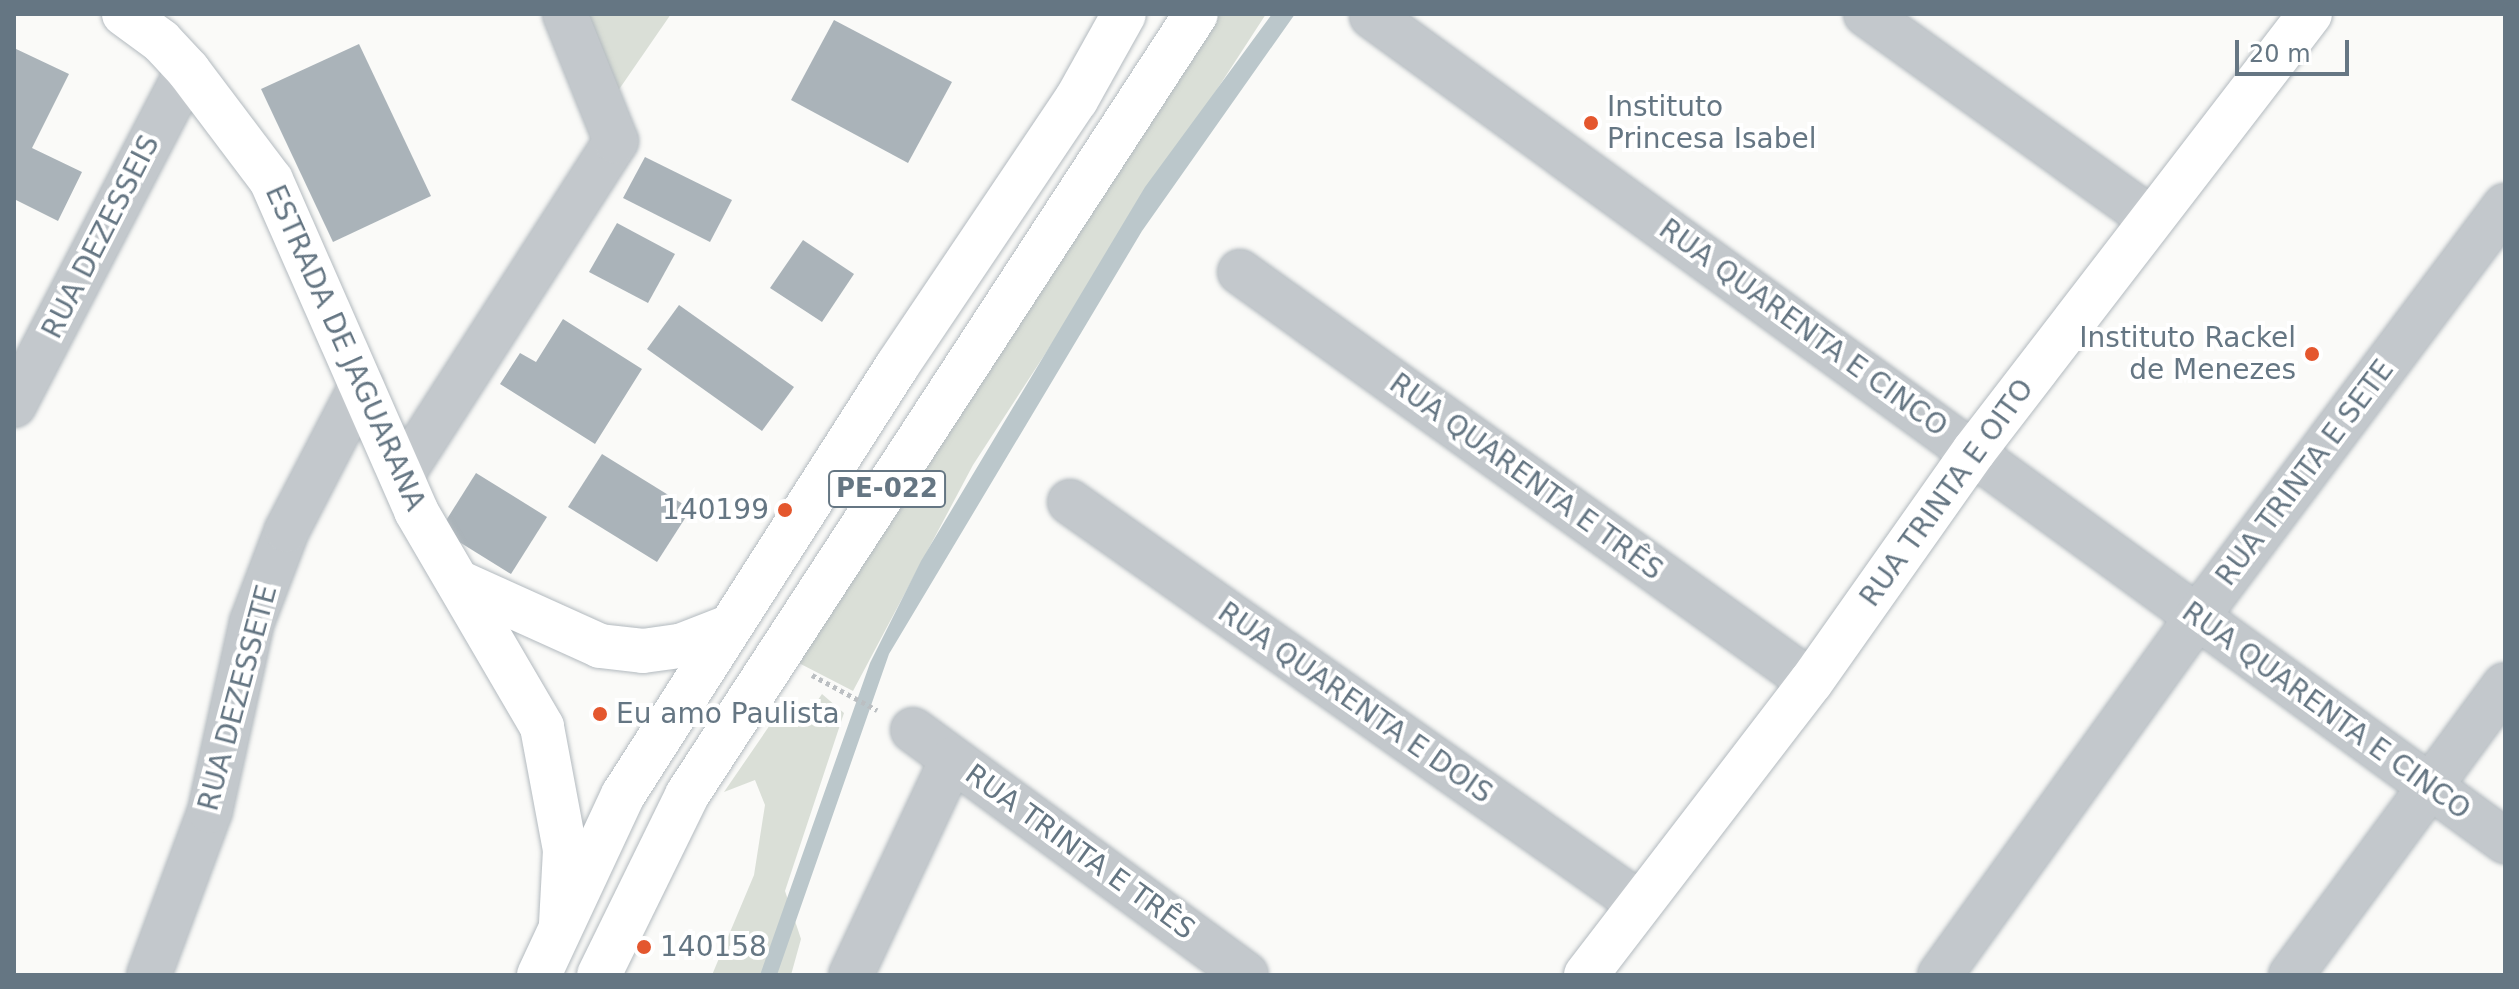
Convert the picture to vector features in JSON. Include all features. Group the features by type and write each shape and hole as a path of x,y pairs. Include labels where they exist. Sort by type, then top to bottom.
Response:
{"main road":[{"name":"ESTRADA DE JAGUARANA","path":"124,14 172,41 271,180 416,511 463,584 542,727 565,850 561,925"},
{"name":"PE-022","path":"539,975 623,795 729,627 1076,100 1124,14"},
{"name":"PE-022","path":"599,975 687,795 1196,14"},
{"name":"RUA TRINTA E OITO","path":"1586,975 1811,682 1974,451 2310,14"},
{"path":"463,584 600,646 643,651 680,646 729,627"}],"street":[{"path":"401,476 616,141 565,14"},
{"path":"1866,14 2151,219"},
{"name":"RUA QUARENTA E CINCO","path":"1372,16 1974,451 2505,841"},
{"name":"RUA DEZESSEIS","path":"14,405 172,41"},
{"name":"RUA TRINTA E SETE","path":"1940,975 2197,617 2505,206"},
{"name":"RUA QUARENTA E TRÊS","path":"1240,272 1811,682"},
{"name":"RUA DEZESSETE","path":"149,975 210,811 252,622 287,530 362,385"},
{"name":"RUA QUARENTA E DOIS","path":"1070,502 1640,904"},
{"path":"2291,975 2505,685"},
{"name":"RUA TRINTA E TRÊS","path":"898,722 1246,975"},
{"path":"851,975 952,759"}],"path":[{"path":"825,682 898,722"}],"shaded area":[{"path":"588,14 671,14 611,101"},
{"path":"1210,14 1266,14 973,465 853,691 793,660"},
{"path":"1272,14 1295,14 1142,231 889,654 777,975 760,975 870,663 921,561 1145,187"},
{"path":"822,694 844,713 785,891 801,939 791,975 712,975 754,875 765,805 755,780 724,792 785,703 807,716"}],"building":[{"path":"834,20 952,82 908,163 791,100"},
{"path":"359,44 431,196 333,242 261,89"},
{"path":"14,48 69,74 32,148 82,172 58,221 14,199"},
{"path":"645,157 732,200 710,242 623,198"},
{"path":"617,223 675,254 648,303 589,272"},
{"path":"803,240 854,274 822,322 770,288"},
{"path":"679,305 794,387 762,431 647,349"},
{"path":"563,319 642,369 595,444 500,384 520,353 536,362"},
{"path":"602,454 691,509 657,562 568,507"},
{"path":"476,473 547,517 511,574 440,530"}],"place":[{"name":"Instituto Princesa Isabel","path":"1591,123"},
{"name":"Instituto Rackel de Menezes","path":"2312,354"},
{"name":"140199","path":"785,510"},
{"name":"Eu amo Paulista","path":"600,714"},
{"name":"140158","path":"644,947"}]}
